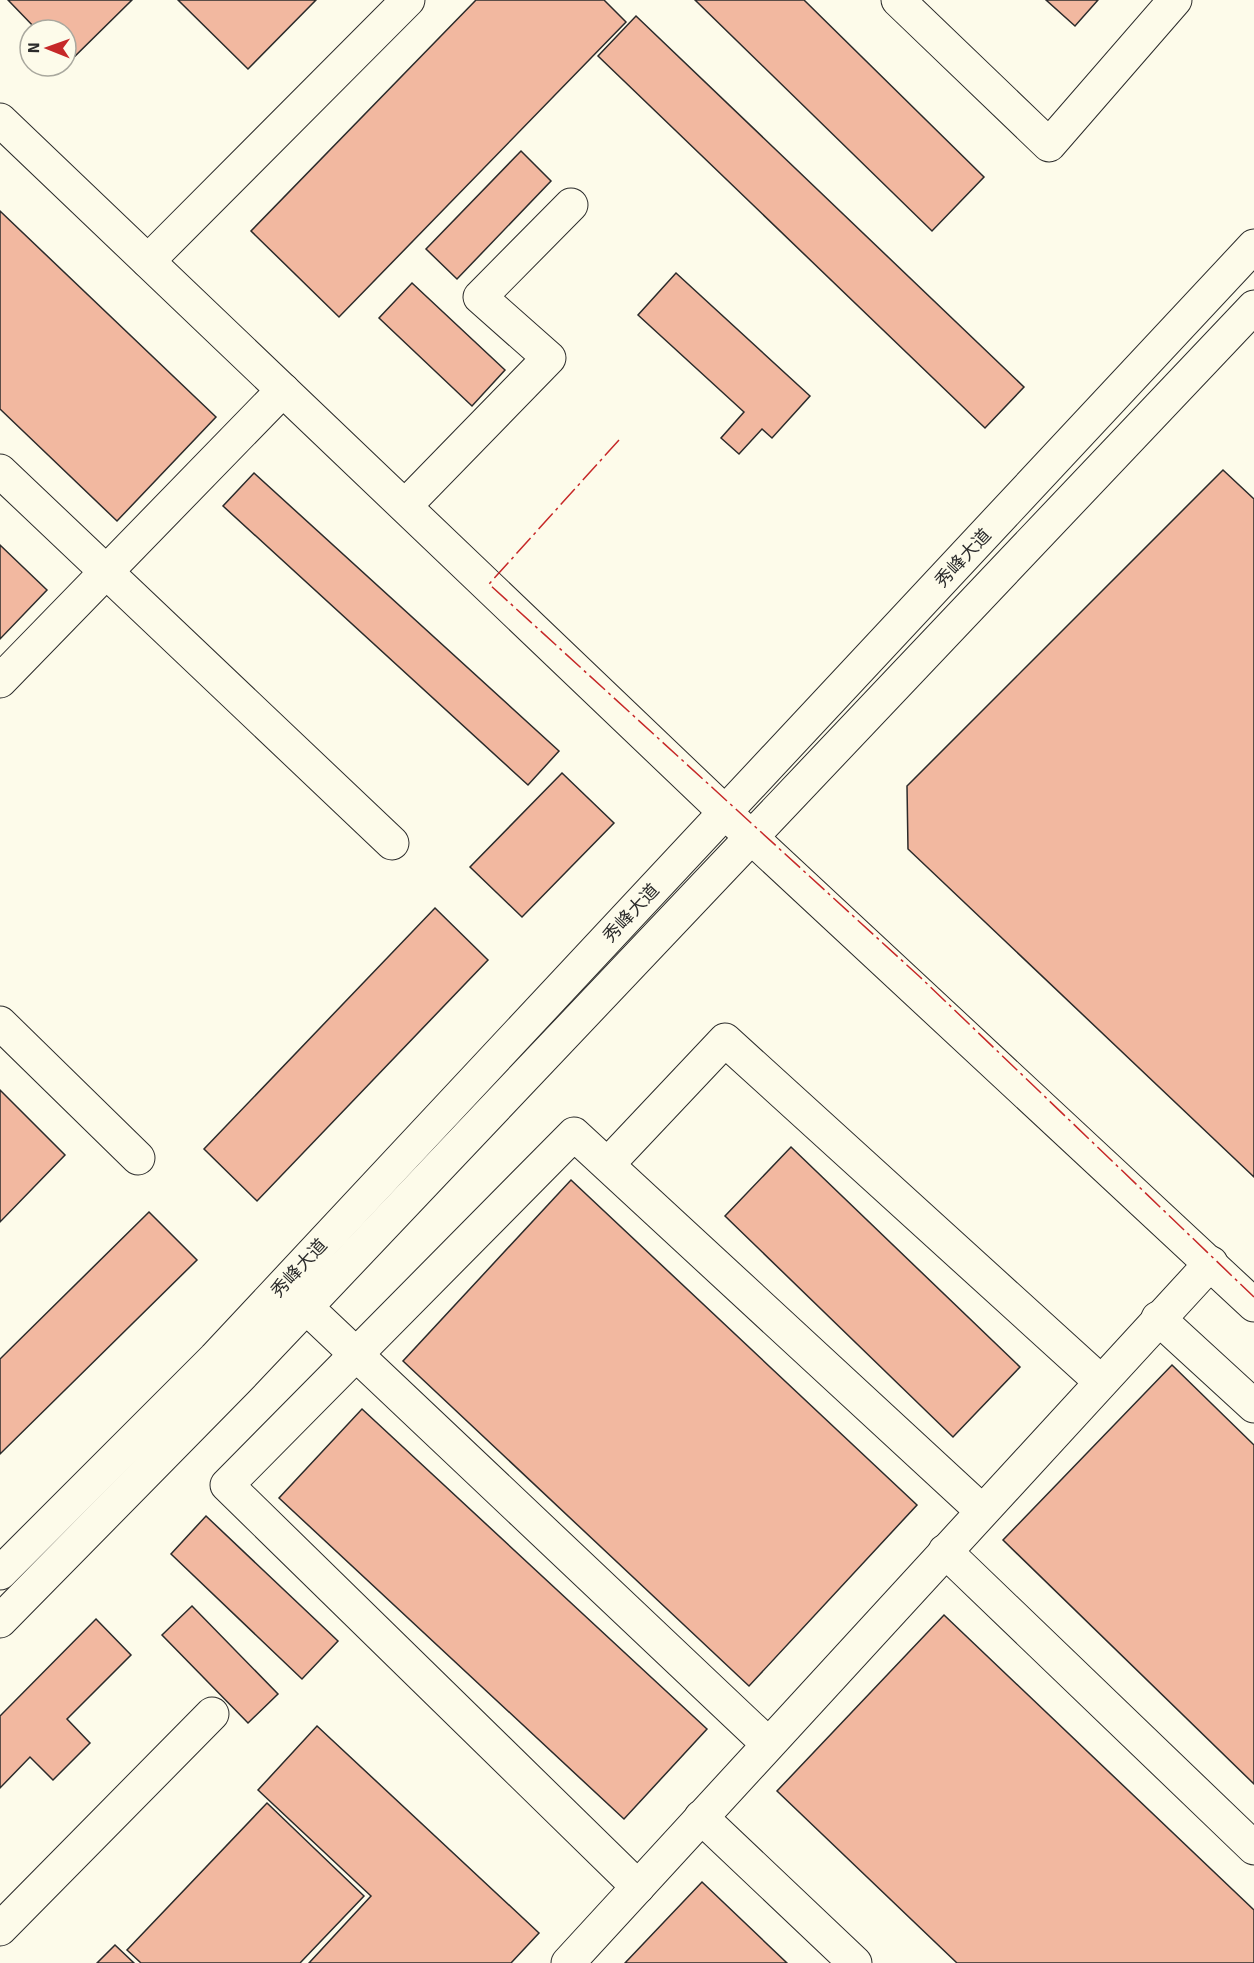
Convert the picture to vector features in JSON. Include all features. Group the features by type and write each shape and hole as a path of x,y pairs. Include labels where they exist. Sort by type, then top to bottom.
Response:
{"street":[{"path":"148,261 408,0"},
{"path":"898,0 1049,145 1175,0"},
{"path":"0,120 751,837 1254,1305"},
{"path":"405,506 549,358 480,297 571,205"},
{"name":"秀峰大道","path":"0,1573 215,1358 1254,246"},
{"name":"秀峰大道","path":"0,1621 306,1307 1254,307"},
{"path":"0,681 284,390"},
{"path":"0,471 392,843"},
{"path":"0,1023 138,1158"},
{"path":"608,1164 726,1040 1100,1381"},
{"path":"638,1887 227,1485 574,1134 981,1511"},
{"path":"568,1963 1100,1381 1211,1263"},
{"path":"306,1307 768,1744"},
{"path":"1158,1318 1254,1406"},
{"path":"945,1551 1254,1848"},
{"path":"0,1929 212,1713"},
{"path":"701,1817 855,1963"}],"building":[{"path":"8,0 132,0 78,53 78,18 25,18"},
{"path":"178,0 316,0 248,69"},
{"path":"476,0 604,0 626,22 339,317 251,231"},
{"path":"695,0 804,0 984,177 932,231"},
{"path":"1046,0 1098,0 1075,26"},
{"path":"636,16 1024,387 985,428 598,56"},
{"path":"521,151 551,181 457,279 426,249"},
{"path":"0,211 216,417 117,521 0,409"},
{"path":"676,273 810,396 772,438 762,429 739,454 721,438 744,412 638,315"},
{"path":"412,283 505,370 472,406 379,318"},
{"path":"1223,470 1254,499 1254,1177 908,849 907,786"},
{"path":"254,473 559,751 528,785 223,506"},
{"path":"0,545 47,590 0,639"},
{"path":"562,773 614,823 522,917 470,867"},
{"path":"435,908 488,960 257,1201 204,1149"},
{"path":"0,1090 65,1155 0,1222"},
{"path":"791,1147 1020,1367 953,1437 725,1216"},
{"path":"571,1180 917,1505 749,1686 403,1361"},
{"path":"149,1212 197,1260 0,1454 0,1359"},
{"path":"1172,1365 1254,1445 1254,1784 1003,1540"},
{"path":"362,1409 707,1729 624,1819 279,1498"},
{"path":"206,1516 338,1641 302,1679 171,1554"},
{"path":"192,1606 278,1694 248,1723 162,1635"},
{"path":"944,1615 1254,1910 1254,1963 957,1963 777,1791"},
{"path":"96,1619 131,1655 67,1719 90,1743 53,1780 30,1757 0,1788 0,1716"},
{"path":"317,1726 539,1933 511,1963 309,1963 371,1896 258,1790"},
{"path":"267,1803 364,1896 300,1963 141,1963 127,1950"},
{"path":"702,1882 787,1963 625,1963"},
{"path":"115,1945 134,1963 97,1963"}],"power":[{"path":"619,440 489,584 920,977 1254,1297"}]}
